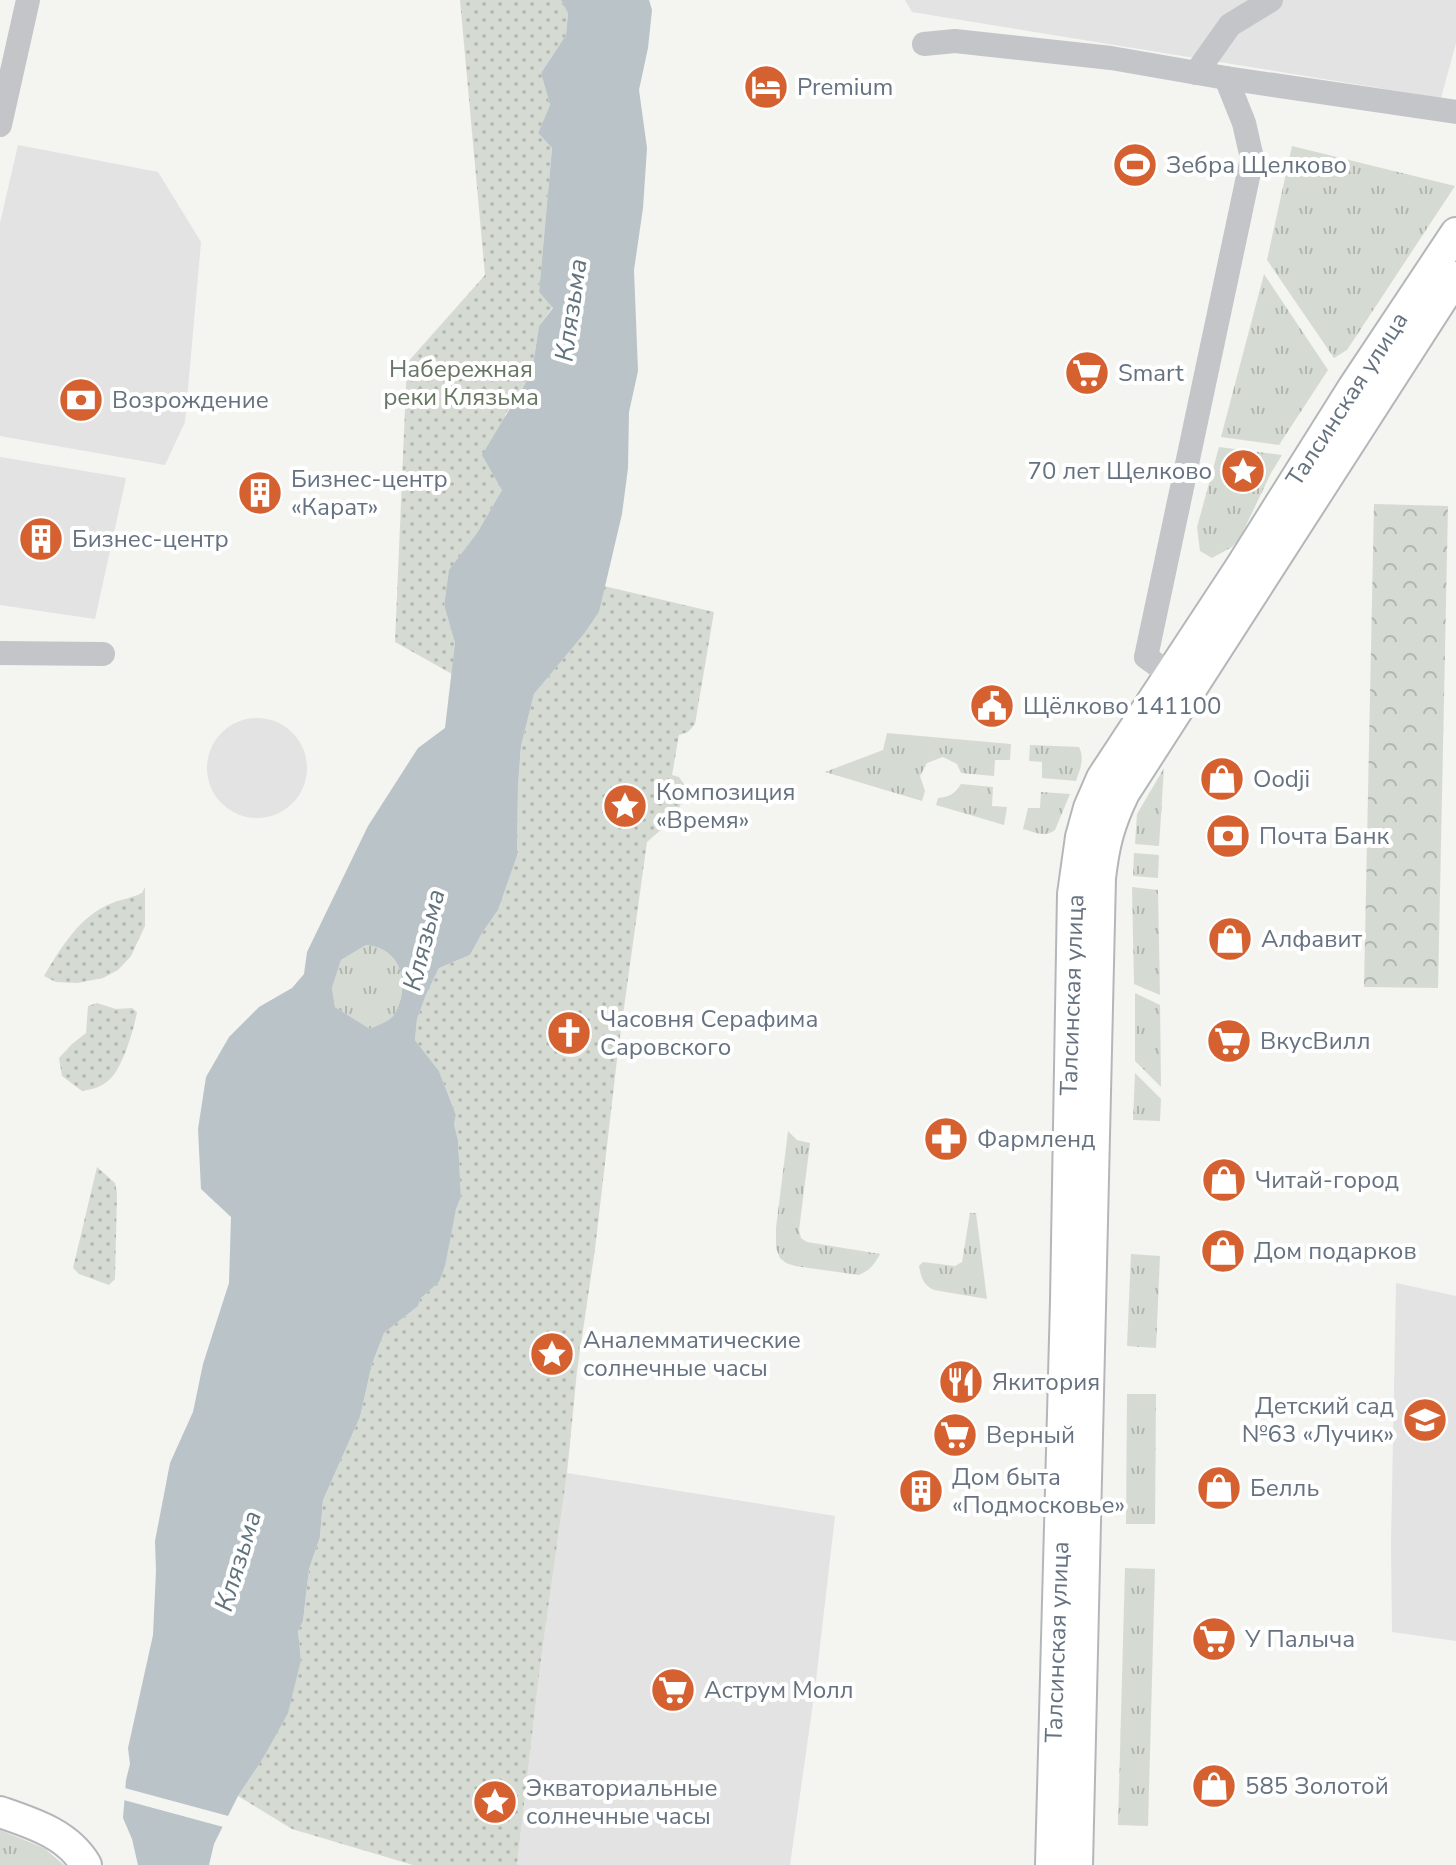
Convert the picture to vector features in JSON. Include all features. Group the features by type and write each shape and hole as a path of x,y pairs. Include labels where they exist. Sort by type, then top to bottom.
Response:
{"main road":[{"name":"Талсинская улица","path":"1077,1865 1100,878 1104,843 1113,816 1179,681 1240,568 1353,388 1456,233"},
{"name":"Талсинская улица","path":"1051,1865 1073,894 1081,837 1102,778 1179,681 1456,277"},
{"path":"0,1812 58,1836 71,1846 86,1865"}],"street":[{"path":"0,125 28,0"},
{"path":"1196,73 1230,25 1271,0"},
{"path":"924,44 955,41 1111,58 1456,112"},
{"path":"1179,681 1146,657 1252,158 1244,123 1226,78"},
{"path":"0,653 103,654"}],"shaded area":[{"path":"905,0 1456,0 1456,43 1441,98 912,12"},
{"path":"18,145 158,172 201,242 185,422 165,465 0,436 0,223"},
{"path":"0,457 126,478 95,619 0,605"},
{"path":"257,718 276,722 292,733 303,749 307,768 303,787 292,803 276,814 257,818 238,814 222,803 211,787 207,768 211,749 222,733 238,722"},
{"name":"Детский сад №63 «Лучик»","path":"1396,1283 1456,1296 1456,1641 1392,1632"},
{"path":"567,1473 835,1516 790,1865 517,1865"}],"green space":[{"name":"Набережная реки Клязьма","path":"460,0 561,0 568,12 566,35 541,73 550,105 538,133 552,148 539,292 553,307 539,326 532,372 505,415 502,490 477,533 449,571 444,605 455,643 452,674 395,642 407,363 485,275"},
{"path":"1292,146 1455,186 1347,350 1334,358 1267,260"},
{"path":"1264,274 1328,370 1279,445 1221,437"},
{"path":"1219,447 1282,455 1240,538 1232,547 1212,558 1200,551 1197,527"},
{"path":"1374,504 1448,506 1438,988 1364,987"},
{"path":"604,586 714,612 695,724 688,732 679,735 672,775 679,777 684,784 682,802 673,817 647,842 577,1371 517,1865 413,1865 292,1829 238,1796 262,1760 301,1660 298,1631 303,1621 309,1569 320,1537 323,1500 360,1417 372,1364 384,1333 418,1306 420,1299 439,1282 461,1197 458,1140 454,1124 456,1115 439,1071 415,1040 417,1019 439,968 470,955 498,910 517,856 521,746 534,694 599,612","holes":["567,1015 582,1019 590,1033 589,1044 582,1054 573,1057 555,1050 548,1033 553,1023"]},
{"path":"887,733 1011,744 1010,760 995,760 994,776 961,773 957,764 943,757 927,763 920,776 925,791 922,801 825,772 883,750"},
{"path":"1030,745 1079,747 1082,760 1076,781 1042,778 1042,762 1029,761"},
{"path":"1164,768 1159,846 1135,844 1137,814"},
{"path":"961,784 993,787 992,806 1007,807 1004,825 936,805 938,798 951,794"},
{"path":"1041,792 1070,794 1055,830 1048,834 1023,829 1028,808 1040,808"},
{"path":"1134,853 1159,855 1158,878 1133,876"},
{"path":"145,887 145,926 131,956 118,970 103,978 77,983 56,982 44,976 80,924 112,903 142,893"},
{"path":"1132,887 1158,890 1160,995 1134,984"},
{"path":"366,945 388,953 395,960 402,978 401,998 393,1016 370,1029 335,1007 332,988 341,960"},
{"path":"1135,993 1160,1005 1161,1087 1135,1061"},
{"path":"97,1003 116,1009 132,1008 137,1012 120,1065 101,1086 82,1091 62,1076 59,1058 86,1033 88,1006"},
{"path":"1135,1073 1161,1099 1160,1121 1133,1120"},
{"path":"788,1131 797,1140 810,1143 799,1230 801,1238 807,1242 880,1254 863,1273 795,1266 780,1258 776,1248 776,1228"},
{"path":"97,1167 115,1183 117,1193 115,1279 109,1285 79,1274 73,1268"},
{"path":"970,1213 976,1213 987,1299 934,1290 925,1283 919,1266 923,1262 955,1266 962,1262"},
{"path":"1131,1254 1160,1256 1156,1348 1127,1346"},
{"path":"1127,1394 1156,1394 1155,1524 1126,1524"},
{"path":"1125,1568 1155,1569 1148,1826 1118,1825"},
{"path":"0,1830 44,1848 64,1865 0,1865"}],"water":[{"name":"Клязьма","path":"561,0 649,0 652,10 639,90 647,148 634,270 638,371 629,412 628,468 622,514 599,612 534,694 521,746 517,856 498,910 470,955 439,968 417,1019 415,1040 439,1071 456,1115 454,1124 458,1140 461,1197 439,1282 420,1299 418,1306 384,1333 372,1364 360,1417 323,1500 320,1537 309,1569 303,1621 298,1631 301,1660 288,1713 238,1796 214,1844 209,1865 138,1865 123,1818 130,1764 128,1748 153,1635 155,1541 170,1463 193,1412 203,1364 229,1283 231,1217 201,1189 198,1129 206,1077 229,1037 259,1007 292,988 304,974 307,952 368,826 418,748 445,728 455,643 444,605 449,570 477,533 502,490 482,455 532,372 539,326 553,308 539,292 552,148 538,133 550,105 541,73 566,35 568,13","holes":["366,945 388,953 395,960 402,978 401,998 393,1016 370,1029 335,1007 332,988 341,960"]}],"pier":[{"path":"121,1787 232,1817 227,1828 120,1799"}],"place":[{"name":"Premium","path":"766,87"},
{"name":"Зебра Щелково","path":"1135,165"},
{"name":"Smart","path":"1087,373"},
{"name":"Возрождение","path":"81,400"},
{"name":"70 лет Щелково","path":"1243,471"},
{"name":"Бизнес-центр «Карат»","path":"260,493"},
{"name":"Бизнес-центр","path":"41,539"},
{"name":"Щёлково 141100","path":"992,706"},
{"name":"Oodji","path":"1222,779"},
{"name":"Композиция «Время»","path":"625,806"},
{"name":"Почта Банк","path":"1228,836"},
{"name":"Алфавит","path":"1230,939"},
{"name":"Часовня Серафима Саровского","path":"569,1033"},
{"name":"ВкусВилл","path":"1229,1041"},
{"name":"Фармленд","path":"946,1139"},
{"name":"Читай-город","path":"1224,1180"},
{"name":"Дом подарков","path":"1223,1251"},
{"name":"Аналемматические солнечные часы","path":"552,1354"},
{"name":"Якитория","path":"961,1382"},
{"name":"Детский сад №63 «Лучик»","path":"1425,1420"},
{"name":"Верный","path":"955,1435"},
{"name":"Белль","path":"1219,1488"},
{"name":"Дом быта «Подмосковье»","path":"921,1491"},
{"name":"У Палыча","path":"1214,1639"},
{"name":"Аструм Молл","path":"673,1690"},
{"name":"585 Золотой","path":"1214,1786"},
{"name":"Экваториальные солнечные часы","path":"495,1802"}]}
